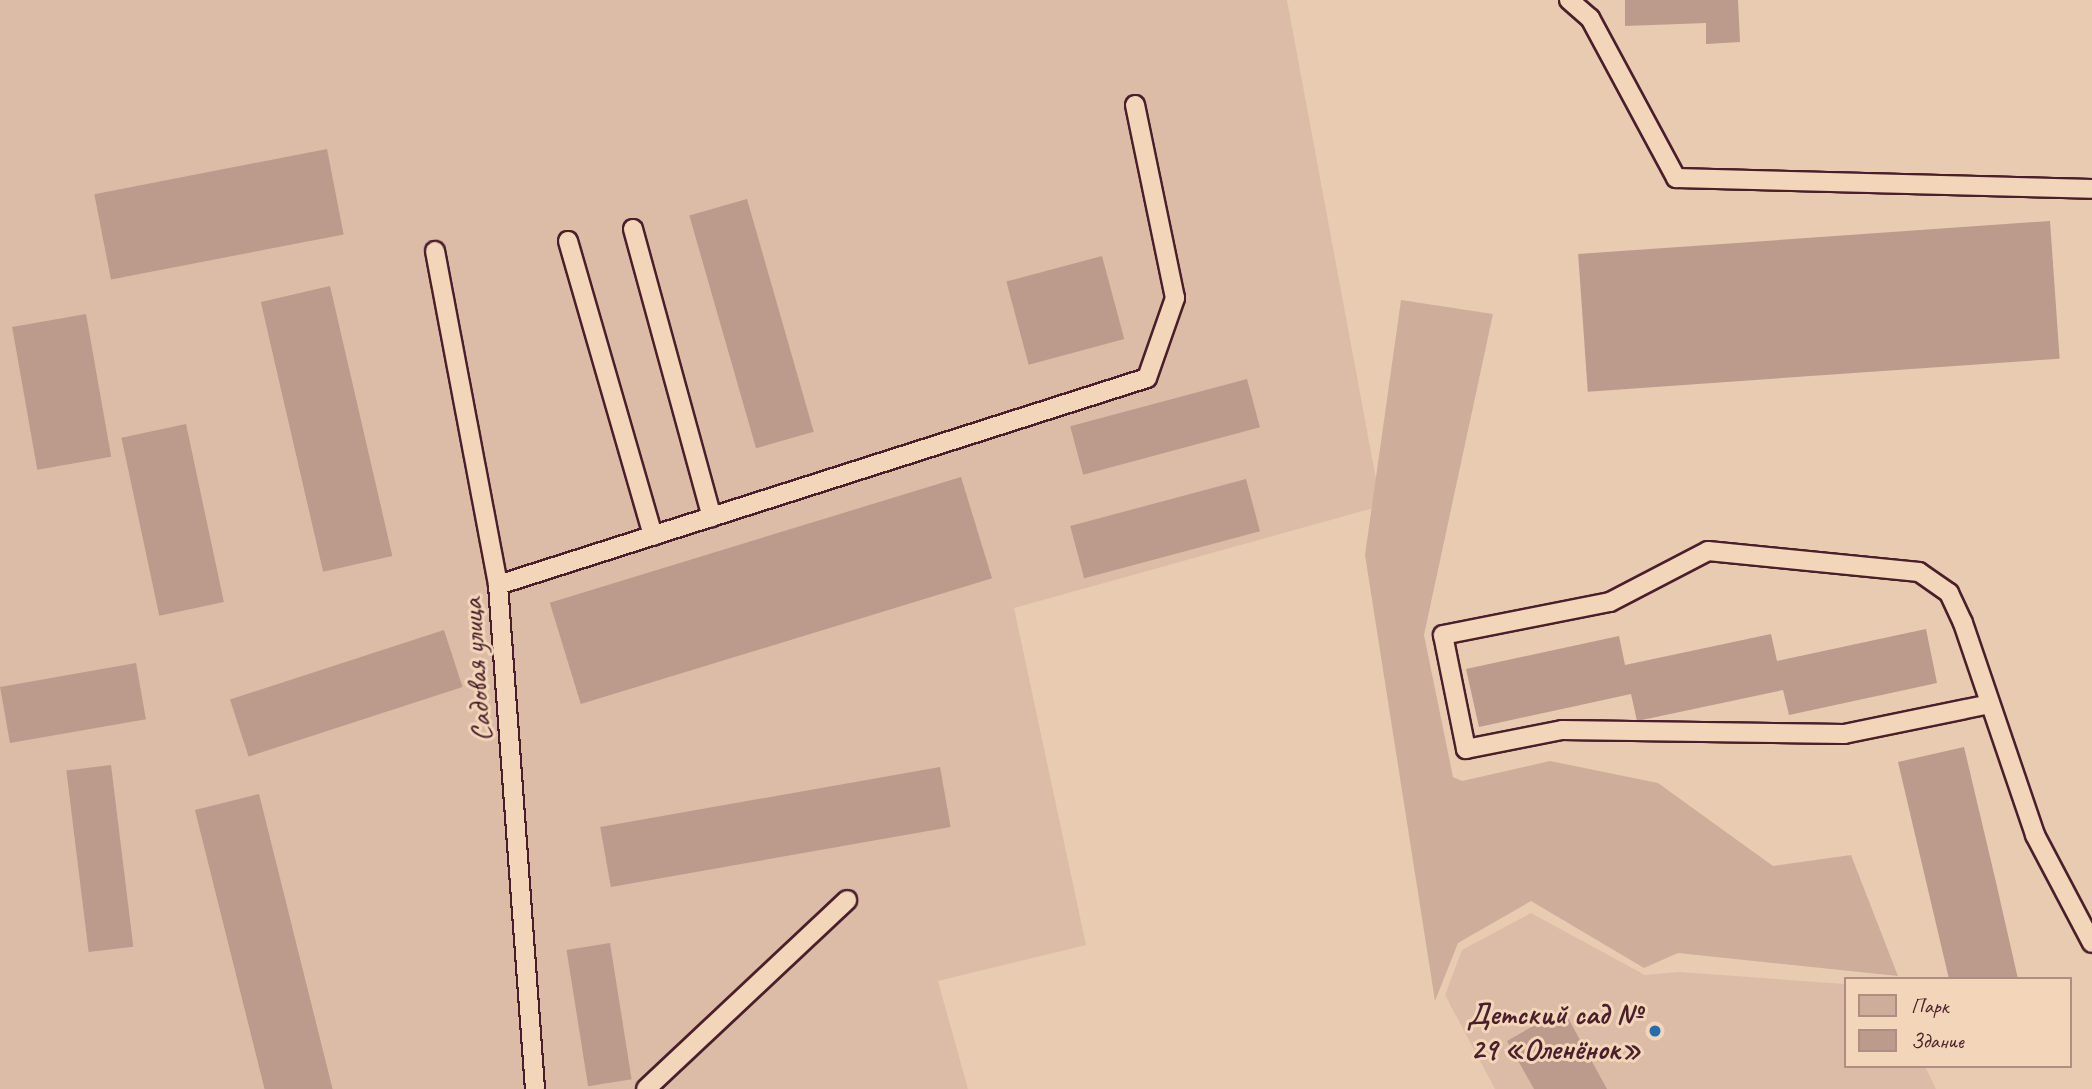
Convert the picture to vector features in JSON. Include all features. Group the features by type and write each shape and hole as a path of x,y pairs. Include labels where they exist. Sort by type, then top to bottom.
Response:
{"lane":[{"path":"1569,0 1590,18 1676,178 2092,190"},
{"path":"498,585 1147,378 1175,298 1135,106"},
{"path":"633,229 712,517"},
{"path":"568,242 653,536"},
{"name":"Садовая улица","path":"435,251 498,585 535,1089"},
{"path":"1990,704 1844,734 1562,730 1466,749 1443,635 1610,602 1708,551 1919,572 1949,593 1990,704 2035,835 2092,943"},
{"path":"646,1089 847,900"}],"shaded area":[{"path":"0,0 1287,0 1381,506 1014,608 1086,945 938,981 968,1089 0,1089"},
{"name":"Детский сад № 29 «Оленёнок»","path":"1531,913 1645,975 1679,972 1843,984 1843,1068 1926,1068 1936,1089 1495,1089 1445,995 1462,950"}],"green space":[{"path":"1401,300 1493,314 1424,635 1453,777 1462,781 1550,761 1658,783 1773,866 1851,855 1898,976 1678,953 1644,968 1531,901 1458,943 1435,1001 1365,555"}],"building":[{"path":"1625,0 1738,0 1740,42 1706,44 1706,23 1625,26"},
{"path":"327,149 344,234 111,280 94,194"},
{"path":"747,199 814,432 756,448 689,216"},
{"path":"2050,221 2060,359 1588,392 1578,254"},
{"path":"1102,256 1124,339 1029,365 1006,282"},
{"path":"330,286 392,556 323,572 261,302"},
{"path":"86,314 111,457 37,470 12,327"},
{"path":"1247,379 1260,427 1083,475 1070,426"},
{"path":"186,424 224,602 159,616 121,438"},
{"path":"961,477 992,578 581,704 550,603"},
{"path":"1246,479 1260,531 1084,578 1070,526"},
{"path":"1926,629 1937,683 1789,715 1783,690 1637,721 1631,694 1479,727 1466,669 1619,636 1625,665 1771,634 1777,661"},
{"path":"444,630 463,687 249,757 230,700"},
{"path":"136,663 146,719 10,743 0,687"},
{"path":"1964,747 2018,977 1949,977 1898,762"},
{"path":"111,765 133,947 89,952 66,770"},
{"path":"940,767 951,827 611,887 600,827"},
{"path":"259,794 333,1089 265,1089 195,810"},
{"path":"610,943 632,1079 588,1086 567,950"},
{"path":"1563,1009 1607,1089 1534,1089 1507,1041"}],"place":[{"name":"Детский сад № 29 «Оленёнок»","path":"1655,1031"}]}
